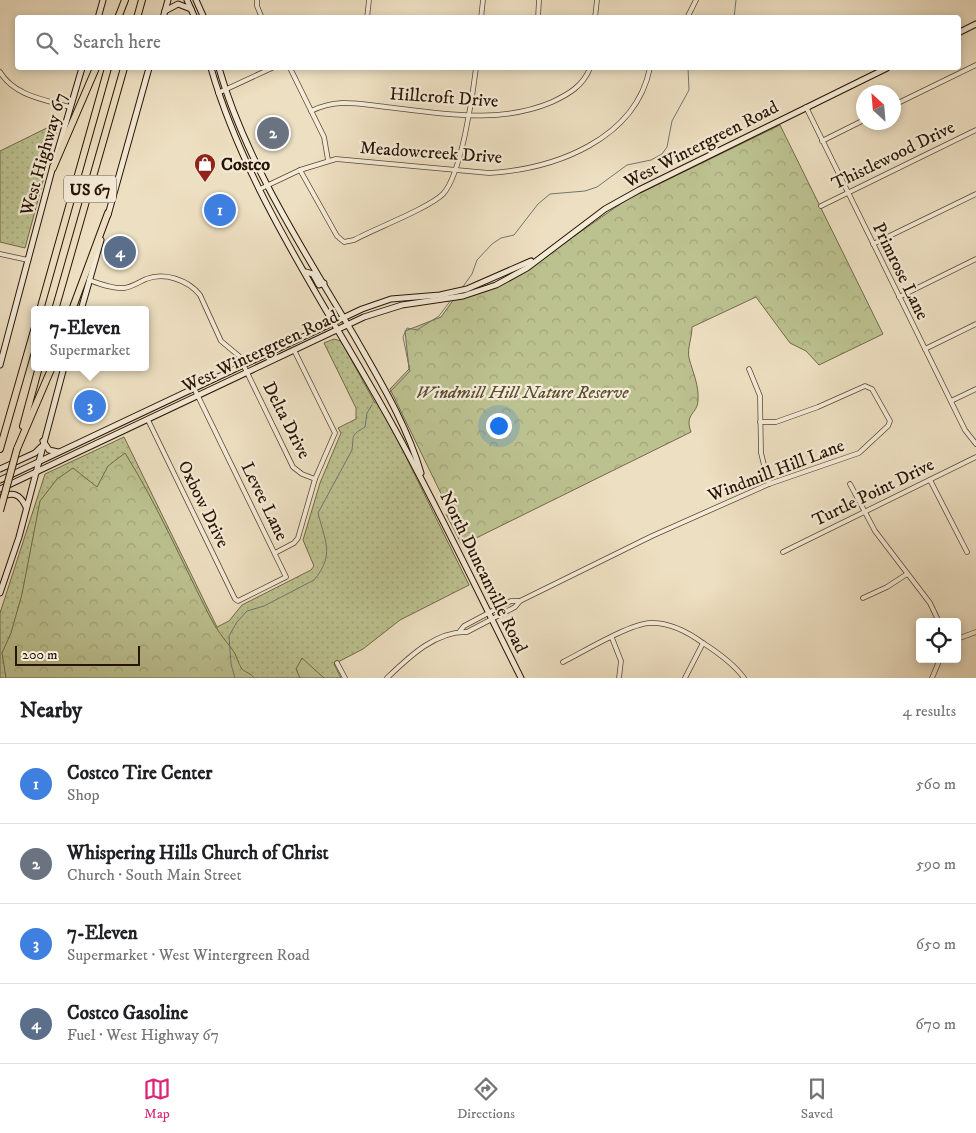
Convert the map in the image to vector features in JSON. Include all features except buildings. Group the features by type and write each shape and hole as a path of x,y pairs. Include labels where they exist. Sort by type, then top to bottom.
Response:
{"highway":[{"path":"119,15 126,0"},
{"path":"123,15 126,0"},
{"path":"138,15 142,0"},
{"path":"52,168 95,70"},
{"name":"US 67","path":"41,306 107,70"},
{"name":"US 67","path":"56,306 123,70"},
{"path":"74,306 108,214"},
{"path":"0,449 31,341"},
{"path":"0,511 38,371"},
{"path":"17,449 50,371"}],"main road":[{"path":"99,15 103,0"},
{"path":"164,15 168,0"},
{"path":"187,0 194,15"},
{"path":"196,0 203,15"},
{"path":"165,11 178,4 191,8"},
{"path":"961,32 976,24"},
{"name":"West Highway 67","path":"0,365 52,168 81,70"},
{"path":"82,306 148,70"},
{"name":"North Duncanville Road","path":"212,70 218,93 236,138 260,189 292,249 423,479 521,678"},
{"name":"North Duncanville Road","path":"220,70 225,90 244,135 301,244 395,410 413,448 423,479"},
{"name":"West Wintergreen Road","path":"0,489 338,329 383,310 413,303 468,295 496,285 527,268 536,259 605,209 622,199 883,70"},
{"path":"236,138 244,135"},
{"path":"292,249 301,244"},
{"name":"West Wintergreen Road","path":"0,480 333,321 392,299 440,295 483,284 536,259"},
{"path":"305,271 313,274 319,285 324,283"},
{"path":"0,593 19,537 63,371"},
{"path":"386,414 395,410"},
{"path":"113,426 117,435"},
{"path":"43,443 49,450 58,452"},
{"path":"0,469 34,453 43,443"},
{"path":"0,498 8,494 16,495 22,499 26,508"}],"street":[{"path":"258,0 257,6 261,15"},
{"path":"367,15 369,0"},
{"path":"481,15 483,0"},
{"path":"538,15 539,0"},
{"path":"595,15 597,0"},
{"path":"688,15 696,0"},
{"path":"901,102 976,64"},
{"path":"218,93 268,70"},
{"path":"291,70 325,142 328,160"},
{"path":"300,170 337,236 344,242 348,242 439,197 448,186 455,170 469,116 476,70"},
{"name":"Hillcroft Drive","path":"311,111 336,102 469,116 510,115 536,108 575,89 587,76 589,70"},
{"name":"Meadowcreek Drive","path":"260,189 300,170 328,160 352,160 489,173 514,171 554,160 592,145 611,132 630,112 644,87 649,70"},
{"path":"0,74 11,86 31,96 70,107"},
{"name":"Primrose Lane","path":"806,107 965,430 976,444"},
{"path":"822,141 856,124"},
{"name":"Thistlewood Drive","path":"821,206 976,130"},
{"path":"873,244 976,194"},
{"path":"0,254 28,260"},
{"path":"899,297 976,259"},
{"name":"Delta Drive","path":"89,280 126,288 155,277 179,280 199,293 221,342 238,356 243,365 293,467 302,474 315,479"},
{"path":"925,349 976,324"},
{"path":"275,553 294,543 298,538 315,479 335,433 294,350"},
{"path":"748,369 760,396 761,454 769,484"},
{"name":"Windmill Hill Lane","path":"460,631 467,632 515,607 520,601 652,536 769,484 859,453 888,426 889,417 872,389 864,386 818,407 776,422 760,422"},
{"name":"Levee Lane","path":"194,388 286,577 238,601 236,600"},
{"path":"951,401 976,389"},
{"name":"Oxbow Drive","path":"148,420 236,600"},
{"name":"Turtle Point Drive","path":"783,552 976,457"},
{"path":"930,480 967,552"},
{"path":"850,484 875,532 930,603 937,618"},
{"path":"863,598 887,588 907,574"},
{"name":"Windmill Hill Lane","path":"387,678 416,650 460,631 464,626 512,601 520,601"},
{"path":"563,662 636,627 649,623 673,626 703,643 744,678"},
{"path":"961,637 976,632"},
{"path":"612,638 621,661 618,678"},
{"path":"685,678 703,643"},
{"path":"337,663 345,678"},
{"path":"932,678 938,663"}],"green space":[{"path":"59,122 25,248 0,242 0,151"},
{"name":"Windmill Hill Nature Reserve","path":"780,125 883,334 819,365 806,351 790,343 756,297 692,327 689,358 697,384 698,395 696,408 689,421 691,432 462,545 446,514 450,512 390,389 409,369 405,331 441,317 457,295 493,285 523,272 626,200"},
{"path":"334,339 341,341 375,403 379,402 469,585 400,620 363,649 334,664 341,678 0,678 0,613 45,474 124,437 217,627 229,621 242,605 311,570 314,566 303,540 320,483 341,433 338,428 356,419 356,408 324,343"},
{"path":"125,453 159,514 212,621 234,651 239,665 254,678 6,678 2,653 11,633 22,594 40,501 57,479 73,468 97,487 108,466"},
{"path":"302,658 324,678 300,678 296,669"}],"waterway":[{"path":"734,15 736,0"},
{"path":"462,288 472,274 477,260 492,244 501,238 514,235 538,204 550,194 585,191 597,187 627,165 651,160 662,154 667,147 672,121 689,90 688,70"},
{"path":"390,392 410,371 403,337 407,328 417,330 439,316 451,300"},
{"path":"235,678 231,664 229,636 237,622 247,611 264,606 314,580 320,571 324,563 326,548 318,513 352,450 354,436 365,427 367,413 372,405"}],"place":[{"name":"Whispering Hills Church of Christ","path":"273,133"},
{"name":"Costco","path":"205,183"},
{"name":"Costco Tire Center","path":"220,210"},
{"name":"Costco Gasoline","path":"120,252"},
{"name":"7-Eleven","path":"90,406"}]}
